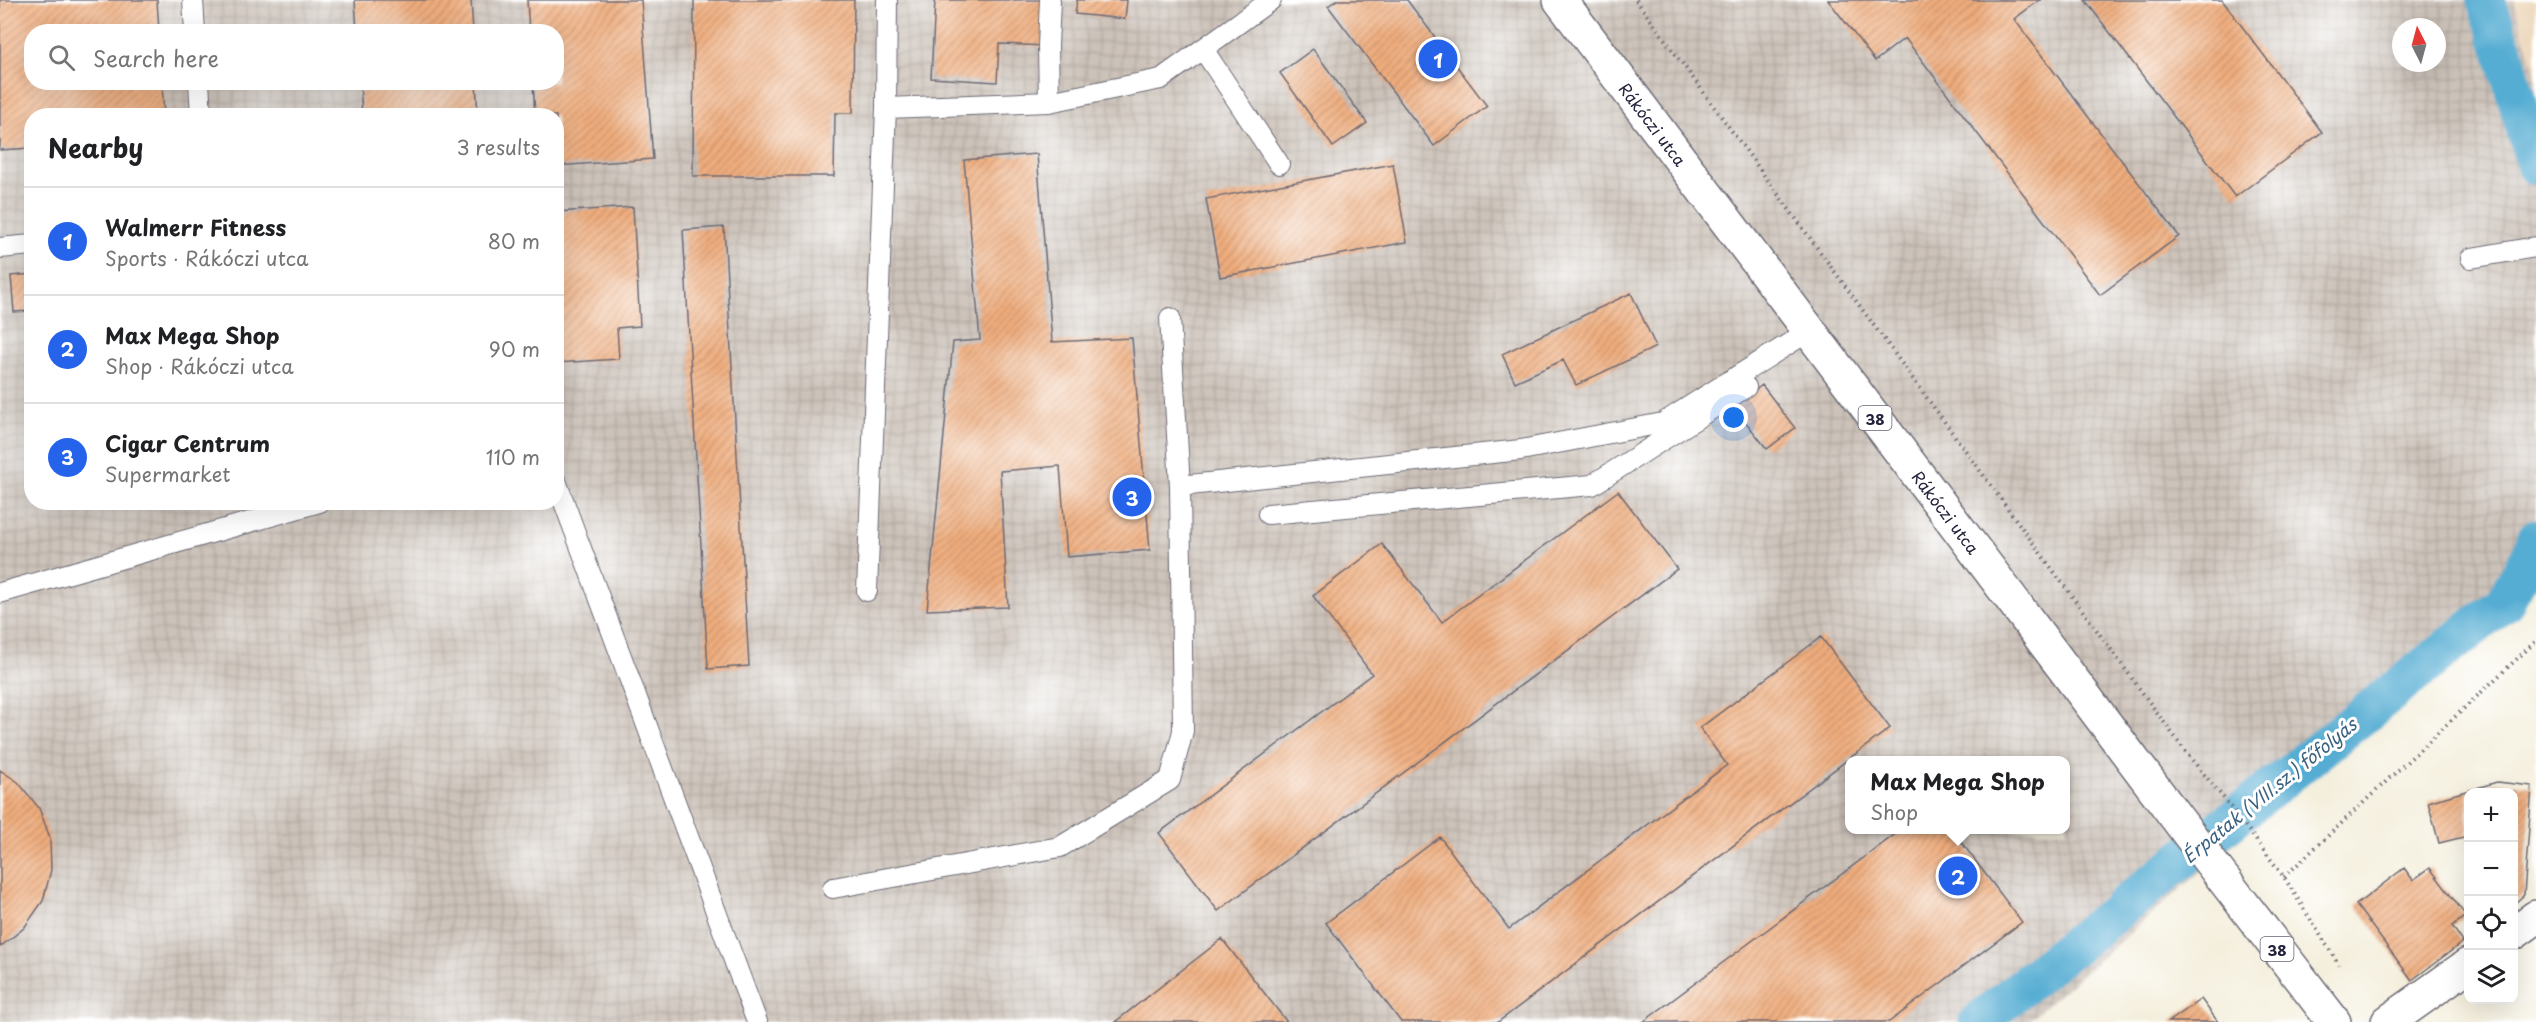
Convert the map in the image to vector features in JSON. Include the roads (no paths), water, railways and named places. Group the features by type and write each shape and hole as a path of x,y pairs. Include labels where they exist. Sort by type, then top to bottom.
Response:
{"main road":[{"name":"Rákóczi utca","path":"1560,0 2191,837 2334,1022"},
{"path":"2518,930 2536,917"},
{"path":"2388,1022 2464,969"}],"lane":[{"path":"193,0 194,24"},
{"path":"867,591 886,108 887,0"},
{"path":"1049,102 1050,0"},
{"path":"886,108 1049,102 1161,79 1271,0"},
{"path":"1203,49 1280,164"},
{"path":"199,90 201,108"},
{"path":"0,248 24,246"},
{"path":"2471,258 2536,247"},
{"path":"833,888 1060,847 1170,780 1183,731 1180,486 1170,318"},
{"path":"1180,486 1521,450 1663,423 1809,331"},
{"path":"1268,514 1592,485 1749,386 1764,360"},
{"path":"564,503 757,1022"},
{"path":"0,593 292,510"}],"waterway":[{"name":"Érpatak (VIII.sz.) főfolyás","path":"2486,0 2503,50 2536,166"},
{"name":"Érpatak (VIII.sz.) főfolyás","path":"1978,1022 2504,603 2533,551 2536,539"}],"place":[{"name":"Walmerr Fitness","path":"1438,59"},
{"name":"Cigar Centrum","path":"1132,497"},
{"name":"Max Mega Shop","path":"1958,876"}]}
